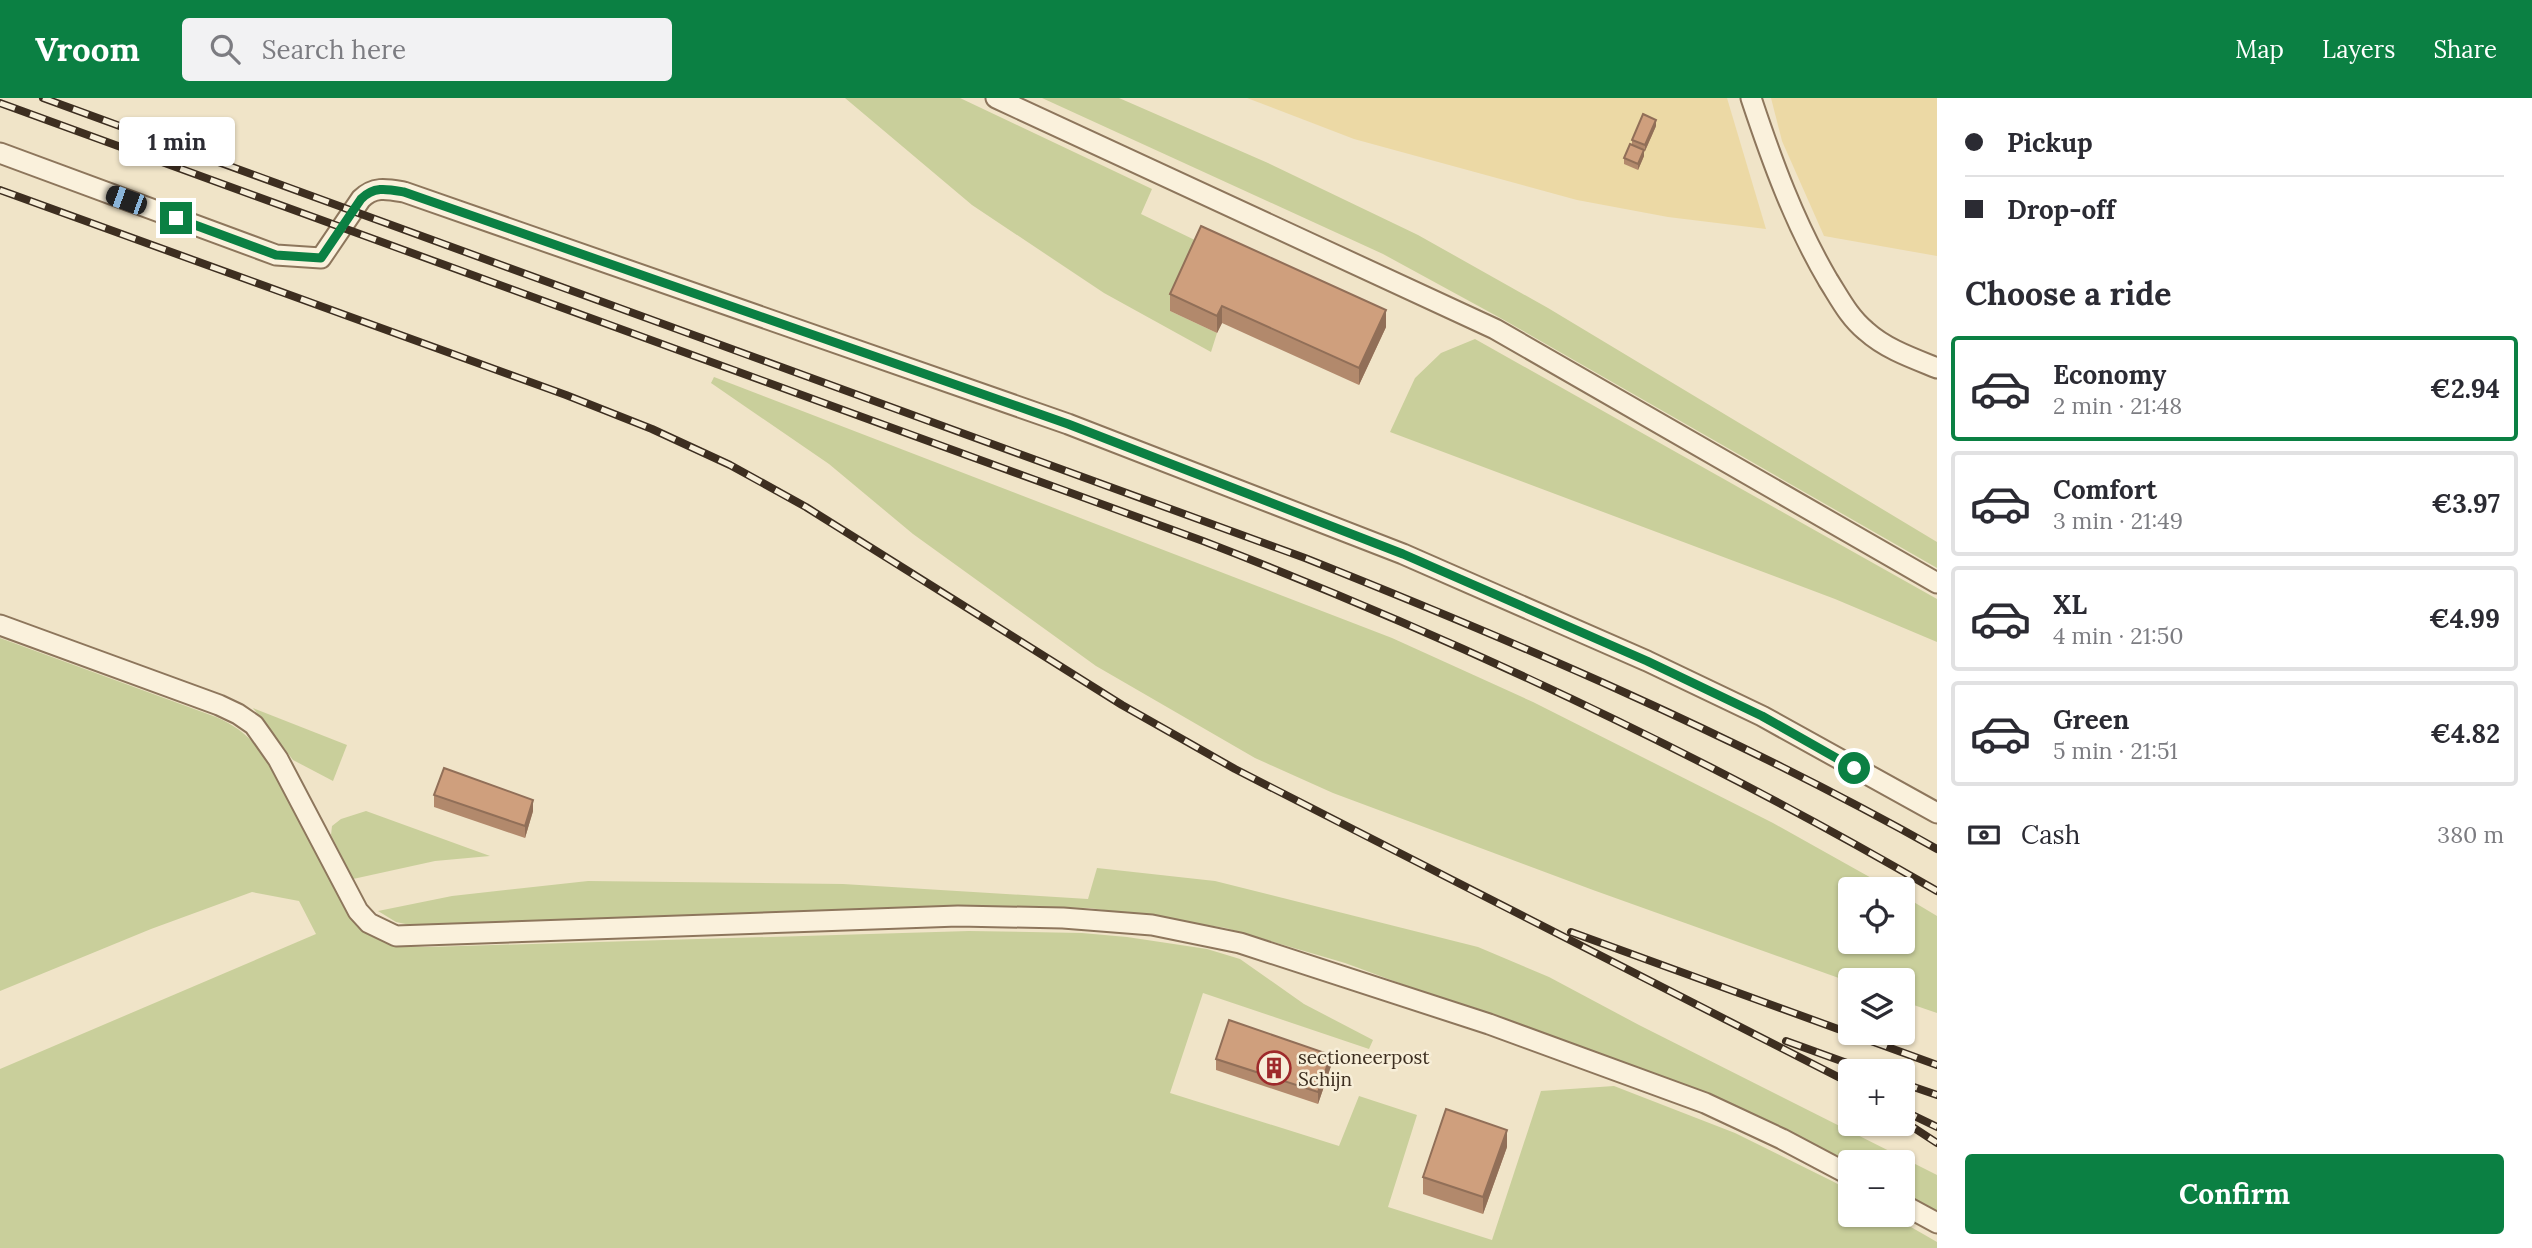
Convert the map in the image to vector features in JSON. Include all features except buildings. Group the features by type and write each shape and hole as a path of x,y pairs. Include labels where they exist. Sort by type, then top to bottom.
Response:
{"lane":[{"path":"996,98 1495,329 1937,583"},
{"path":"1751,98 1773,166 1797,221 1849,315 1867,333 1902,355 1937,368"},
{"path":"0,153 276,255 305,258 321,258 369,191 385,189 404,192 1068,424 1403,554 1647,661 1739,705 1937,813"},
{"path":"0,625 219,705 254,725 278,760 358,911 369,923 396,936 958,916 1063,918 1152,925 1240,943 1489,1024 1705,1103 1838,1169"},
{"path":"1915,1210 1937,1223"}],"green space":[{"path":"845,98 960,98 1152,189 1141,214 1201,243 1170,311 1217,333 1211,352 1104,293 972,205"},
{"path":"1042,98 1119,98 1268,163 1418,235 1548,308 1937,542 1937,568 1504,320 1383,254"},
{"path":"1475,339 1937,599 1937,642 1835,599 1390,432 1415,378 1441,353"},
{"path":"714,377 1392,638 1533,702 1773,823 1870,877 1838,877 1838,954 1915,954 1915,903 1937,916 1937,1013 1915,1005 1915,968 1838,968 1838,978 1333,793 1255,758 1096,666 913,534 829,464 711,383"},
{"path":"0,638 216,717 246,735 281,780 358,927 383,940 401,945 429,947 969,931 1082,933 1207,949 1240,959 1304,1004 1373,1040 1369,1049 1203,993 1170,1093 1339,1146 1359,1096 1417,1115 1388,1207 1492,1240 1541,1091 1614,1086 1735,1133 1838,1184 1838,1227 1911,1227 1937,1242 1937,1248 0,1248 0,1069 316,934 299,901 252,892 151,929 0,991"},
{"path":"253,708 347,745 333,781 293,760"},
{"path":"366,811 490,856 435,861 353,879 331,835 332,826 341,819"},
{"path":"1097,868 1215,881 1478,947 1549,977 1838,1125 1838,1136 1860,1136 1887,1150 1838,1150 1838,1160 1567,1045 1345,963 1226,928 1090,908 965,906 415,926 396,922 378,911 452,896 588,881 843,884 1088,899"},
{"path":"1915,1164 1937,1175 1937,1215 1915,1201"}],"sand":[{"path":"1247,98 1727,98 1766,229 1668,217 1577,200 1354,139"},
{"path":"1771,98 1937,98 1937,256 1824,236 1782,141"}],"railway":[{"path":"43,98 1305,558 1626,693 1783,768 1937,849"},
{"path":"0,103 1203,541 1298,579 1577,701 1759,792 1937,891"},
{"path":"0,190 566,395 652,429 730,465 806,507 1122,705 1235,769 1838,1077"},
{"path":"1571,932 1937,1065"},
{"path":"1786,1041 1838,1060"},
{"path":"1915,1087 1937,1095"},
{"path":"1915,1116 1937,1127"},
{"path":"1915,1129 1937,1143"}],"place":[{"name":"sectioneerpost Schijn","path":"1274,1068"}],"route":[{"path":"176,218 276,255 321,258 369,191 385,189 404,192 1068,424 1403,554 1647,661 1762,716 1854,768"}]}
